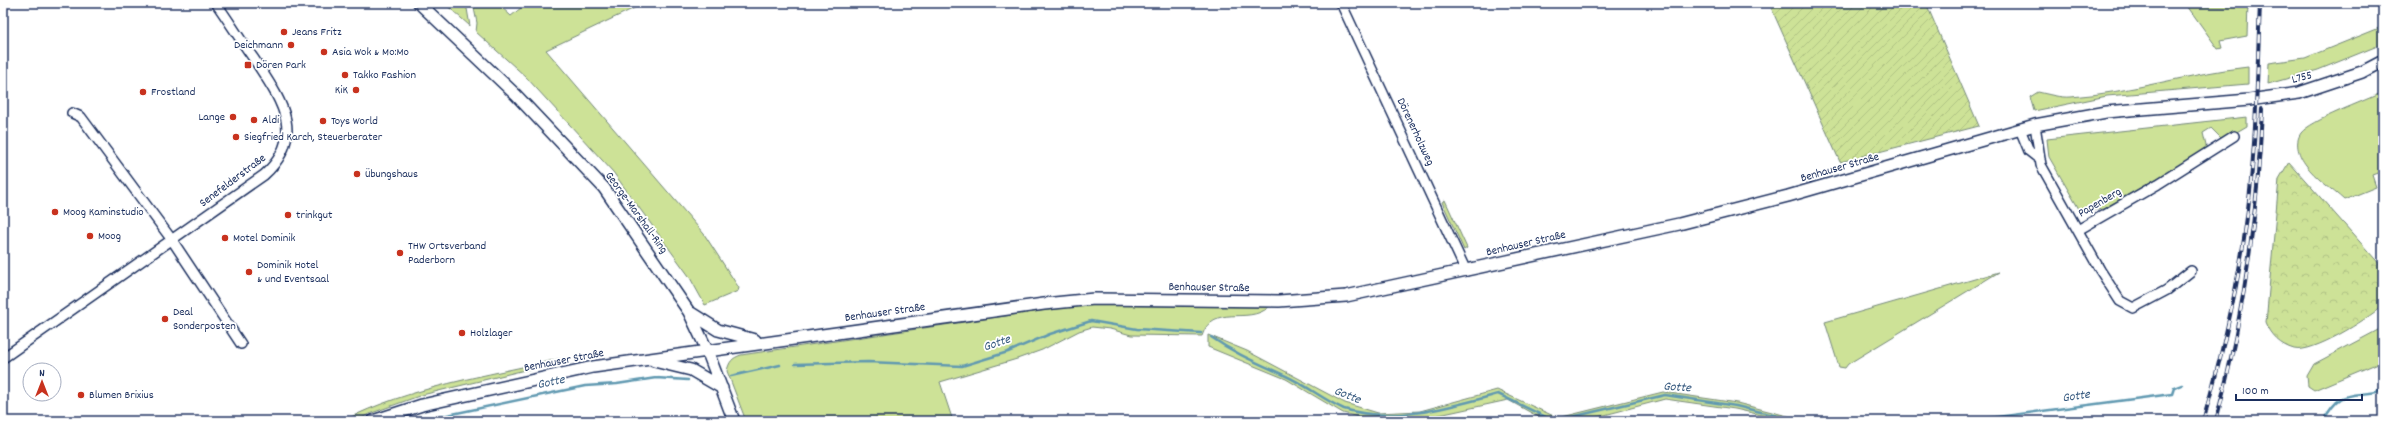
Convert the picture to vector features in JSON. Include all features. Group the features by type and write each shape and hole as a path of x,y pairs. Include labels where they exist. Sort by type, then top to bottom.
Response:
{"main road":[{"name":"George-Marshall-Ring","path":"419,3 527,106 604,188 689,312 707,350 734,421"},
{"name":"L755","path":"2133,109 2222,102 2299,93 2362,72 2383,61"},
{"name":"Benhauser Straße","path":"373,421 422,405 594,367 1044,304 1094,299 1256,301 1346,296 1679,224 1788,196 2035,125 2133,109"},
{"path":"689,312 722,332 766,342"},
{"path":"645,360 691,370 722,388"}],"street":[{"name":"Senefelderstraße","path":"3,358 264,175 277,164 285,146 287,121 282,104 216,3"},
{"name":"Dörenerholzweg","path":"1341,3 1466,271"},
{"path":"72,113 81,117 172,240 241,344"},
{"path":"2035,125 2038,158"},
{"path":"2020,129 2029,151 2038,158 2078,230"},
{"name":"Papenberg","path":"2191,271 2166,290 2133,308 2120,301 2100,270 2078,230 2158,184 2234,136"}],"green space":[{"path":"444,3 466,3 470,26"},
{"path":"473,3 497,3 511,16 527,3 645,3 546,50 704,234 739,288 738,291 705,305 689,276 613,172 526,77 476,32 477,23"},
{"path":"1769,3 1926,3 1979,126 1840,162"},
{"path":"2185,3 2248,3 2247,36 2220,41 2222,48 2218,49"},
{"path":"2383,24 2383,42 2375,47 2318,70 2268,84 2269,63 2305,58 2377,29"},
{"path":"2248,67 2248,84 2107,96 2034,111 2030,97 2038,92 2067,97 2093,95"},
{"path":"2383,92 2383,171 2372,175 2376,187 2344,200 2319,179 2301,158 2298,149 2299,137 2301,133 2316,122"},
{"path":"2247,117 2247,126 2223,140 2211,128 2203,133 2207,150 2103,209 2086,211 2079,209 2049,157 2047,139"},
{"path":"2289,162 2383,268 2381,307 2352,327 2326,341 2303,349 2294,349 2284,345 2273,336 2266,323 2279,179"},
{"path":"1445,200 1467,248 1464,250 1442,202"},
{"path":"1999,272 1848,364 1845,368 1839,367 1825,322"},
{"path":"1093,305 1269,307 1251,315 1222,317 1214,320 1207,326 1202,336 1131,335 1110,329 1092,327 1079,331 1042,350 940,382 953,421 746,421 727,371 731,361 741,355 1046,310"},
{"path":"2383,325 2383,361 2314,390 2308,386 2307,376 2314,364 2378,330"},
{"path":"1208,335 1247,351 1345,403 1378,413 1420,411 1497,390 1558,418 1663,392 1737,403 1807,421 1787,421 1735,409 1665,399 1582,421 1546,421 1508,400 1421,419 1374,421 1343,413 1286,379 1208,347"},
{"path":"558,359 566,360 422,395 369,414 356,421 343,421 394,399 421,391"}],"waterway":[{"name":"Gotte","path":"795,364 868,362 962,366 1008,352 1050,334 1091,321 1137,329 1201,333"},
{"name":"Gotte","path":"1211,337 1239,354 1293,380 1344,409 1382,415 1402,414 1421,412 1461,404 1498,394 1554,421"},
{"name":"Gotte","path":"731,376 780,365"},
{"name":"Gotte","path":"419,421 585,386 617,384 656,378 688,380"},
{"path":"2323,421 2329,411 2340,400 2351,395 2377,392 2383,384"},
{"name":"Gotte","path":"1967,421 2172,394 2174,388 2182,385"},
{"name":"Gotte","path":"1555,421 1665,395 1736,406 1798,421"}],"railway":[{"path":"2203,421 2216,374 2237,280 2249,204 2254,147 2260,3"},
{"path":"2216,421 2226,383 2248,266 2257,188 2262,109"}],"place":[{"name":"Jeans Fritz","path":"284,32"},
{"name":"Deichmann","path":"291,45"},
{"name":"Asia Wok & Mo:Mo","path":"324,52"},
{"name":"Dören Park","path":"248,65"},
{"name":"Takko Fashion","path":"345,75"},
{"name":"KiK","path":"356,90"},
{"name":"Frostland","path":"143,92"},
{"name":"Lange","path":"233,117"},
{"name":"Aldi","path":"254,120"},
{"name":"Toys World","path":"323,121"},
{"name":"Siegfried Karch, Steuerberater","path":"236,137"},
{"name":"Übungshaus","path":"357,174"},
{"name":"Moog Kaminstudio","path":"55,212"},
{"name":"trinkgut","path":"288,215"},
{"name":"Moog","path":"90,236"},
{"name":"Motel Dominik","path":"225,238"},
{"name":"THW Ortsverband Paderborn","path":"400,253"},
{"name":"Dominik Hotel & und Eventsaal","path":"249,272"},
{"name":"Deal Sonderposten","path":"165,319"},
{"name":"Holzlager","path":"462,333"},
{"name":"Blumen Brixius","path":"81,395"}]}
